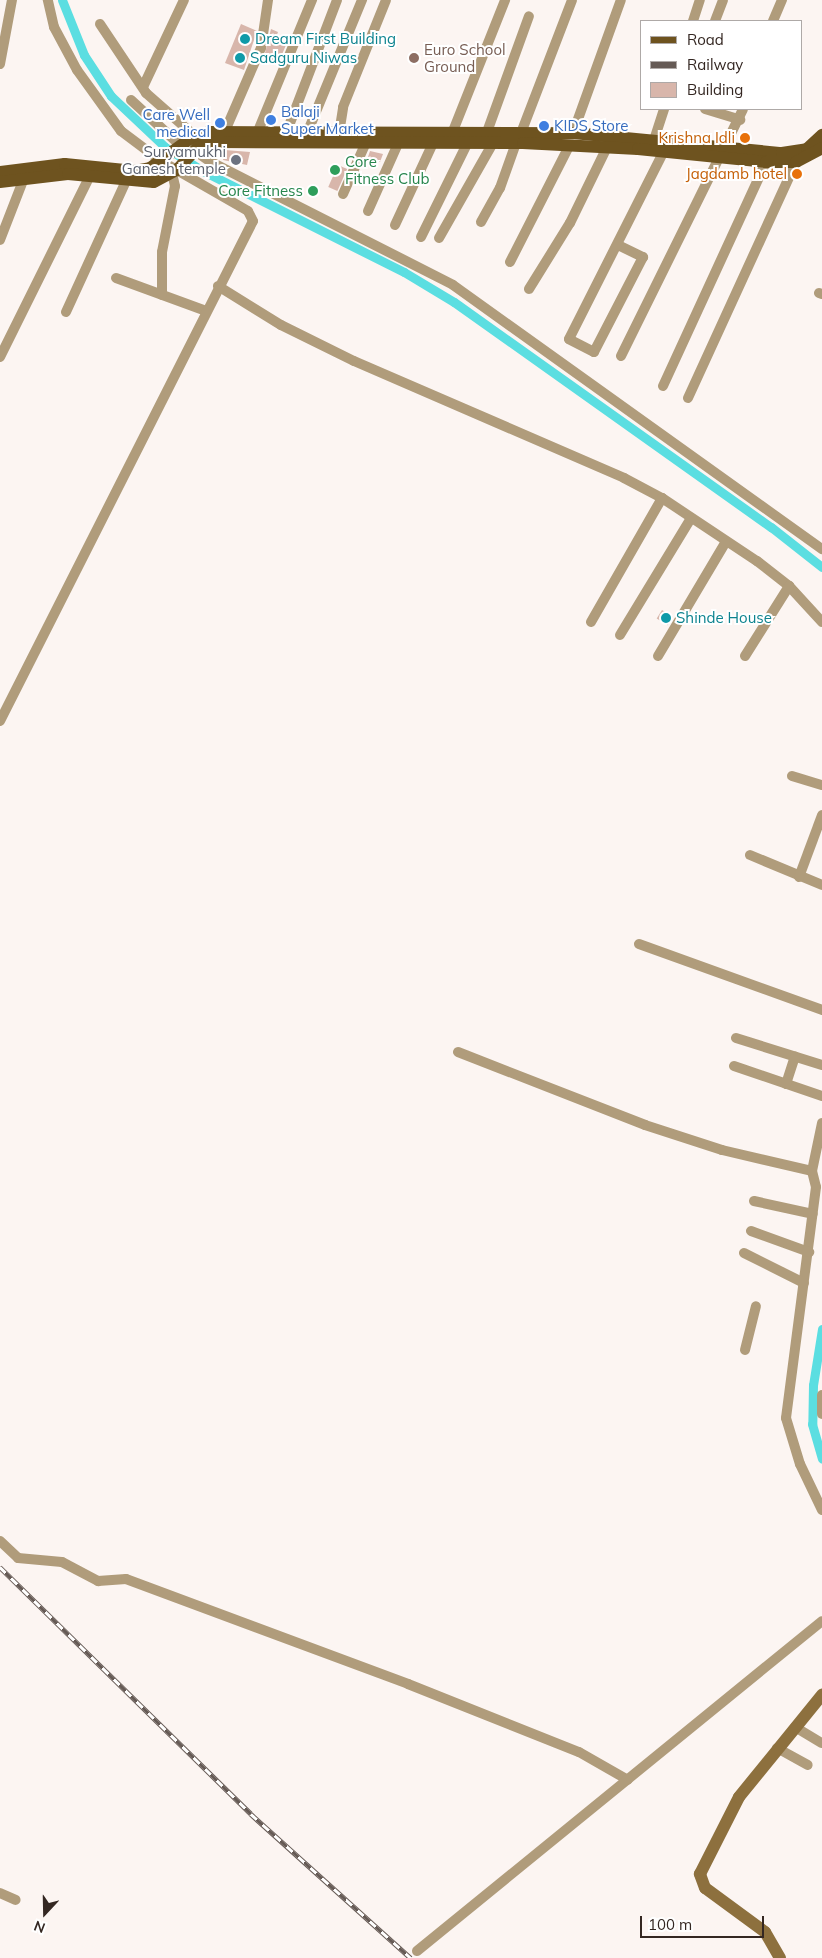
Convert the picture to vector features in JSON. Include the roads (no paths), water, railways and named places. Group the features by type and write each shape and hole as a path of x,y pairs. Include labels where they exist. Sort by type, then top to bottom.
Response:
{"main road":[{"path":"0,182 92,172 135,171 165,160 195,136 225,131 308,131 335,137 367,140 453,131 568,146 610,141 654,140 666,146"},
{"path":"520,140 573,133 610,141 723,152 796,153 822,135"},
{"path":"0,172 64,164 126,181 154,182 176,170 193,153 217,142 401,136 434,141 468,142 490,137"},
{"path":"723,152 766,162 796,162 822,148"}],"street":[{"path":"0,64 12,0"},
{"path":"0,721 71,587 218,286 252,226 253,216 176,170 165,160 121,131 88,85 54,27 48,0"},
{"path":"143,87 184,0"},
{"path":"225,131 260,48 268,0"},
{"path":"258,131 312,0"},
{"path":"287,131 338,0"},
{"path":"308,131 362,0"},
{"path":"335,137 342,107 386,0"},
{"path":"453,131 505,0"},
{"path":"481,222 500,188 520,140 572,0"},
{"path":"573,133 621,0"},
{"path":"693,20 700,0"},
{"path":"717,20 723,0"},
{"path":"773,20 780,0"},
{"path":"439,238 490,137 530,16"},
{"path":"100,24 143,87 195,136"},
{"path":"131,100 181,146"},
{"path":"654,140 664,110"},
{"path":"708,110 740,120"},
{"path":"621,356 740,120 743,110"},
{"path":"368,211 401,136"},
{"path":"343,194 367,140"},
{"path":"395,225 434,141"},
{"path":"529,289 570,223 610,141"},
{"path":"421,237 468,142"},
{"path":"510,262 568,146"},
{"path":"618,245 643,257 594,352 569,339 618,245 666,146"},
{"path":"193,153 453,285 822,549"},
{"path":"663,386 766,162"},
{"path":"688,398 796,162"},
{"path":"162,295 162,252 175,186 176,170"},
{"path":"0,357 92,172"},
{"path":"0,240 24,178"},
{"path":"66,312 126,181"},
{"path":"116,278 206,311"},
{"path":"218,286 280,325 354,361 624,478 662,498 789,586 822,622"},
{"path":"591,622 662,498"},
{"path":"620,635 691,518"},
{"path":"658,656 725,542"},
{"path":"745,656 789,586"},
{"path":"792,776 822,785"},
{"path":"799,877 822,816"},
{"path":"750,855 822,885"},
{"path":"639,944 822,1010"},
{"path":"736,1038 822,1064"},
{"path":"458,1052 645,1126 722,1150 812,1171"},
{"path":"786,1084 795,1056"},
{"path":"734,1066 822,1096"},
{"path":"822,1123 812,1171 816,1187 786,1418 800,1464 822,1510"},
{"path":"754,1201 813,1214"},
{"path":"751,1230 809,1252"},
{"path":"744,1253 804,1283"},
{"path":"745,1350 756,1306"},
{"path":"822,1395 822,1414"},
{"path":"0,1541 18,1558 62,1562 98,1581 125,1579 408,1684 579,1752 628,1780"},
{"path":"417,1951 822,1622"},
{"path":"780,1958 765,1932 705,1888 700,1874 739,1797 822,1696"},
{"path":"795,1727 822,1743"},
{"path":"778,1748 808,1765"},
{"path":"0,1893 16,1900"}],"waterway":[{"path":"62,0 84,55 111,96 165,147 203,171 404,272 454,302 771,527 822,567"},
{"path":"822,1329 813,1385 812,1424 822,1459"}],"railway":[{"path":"0,1567 251,1814 411,1958"}],"place":[{"name":"Dream First Building","path":"245,39"},
{"name":"Sadguru Niwas","path":"240,58"},
{"name":"Euro School Ground","path":"414,58"},
{"name":"Balaji Super Market","path":"271,120"},
{"name":"Care Well medical","path":"220,123"},
{"name":"KIDS Store","path":"544,126"},
{"name":"Krishna Idli","path":"745,138"},
{"name":"Suryamukhi Ganesh temple","path":"236,160"},
{"name":"Core Fitness Club","path":"335,170"},
{"name":"Jagdamb hotel","path":"797,174"},
{"name":"Core Fitness","path":"313,191"},
{"name":"Shinde House","path":"666,618"}]}
